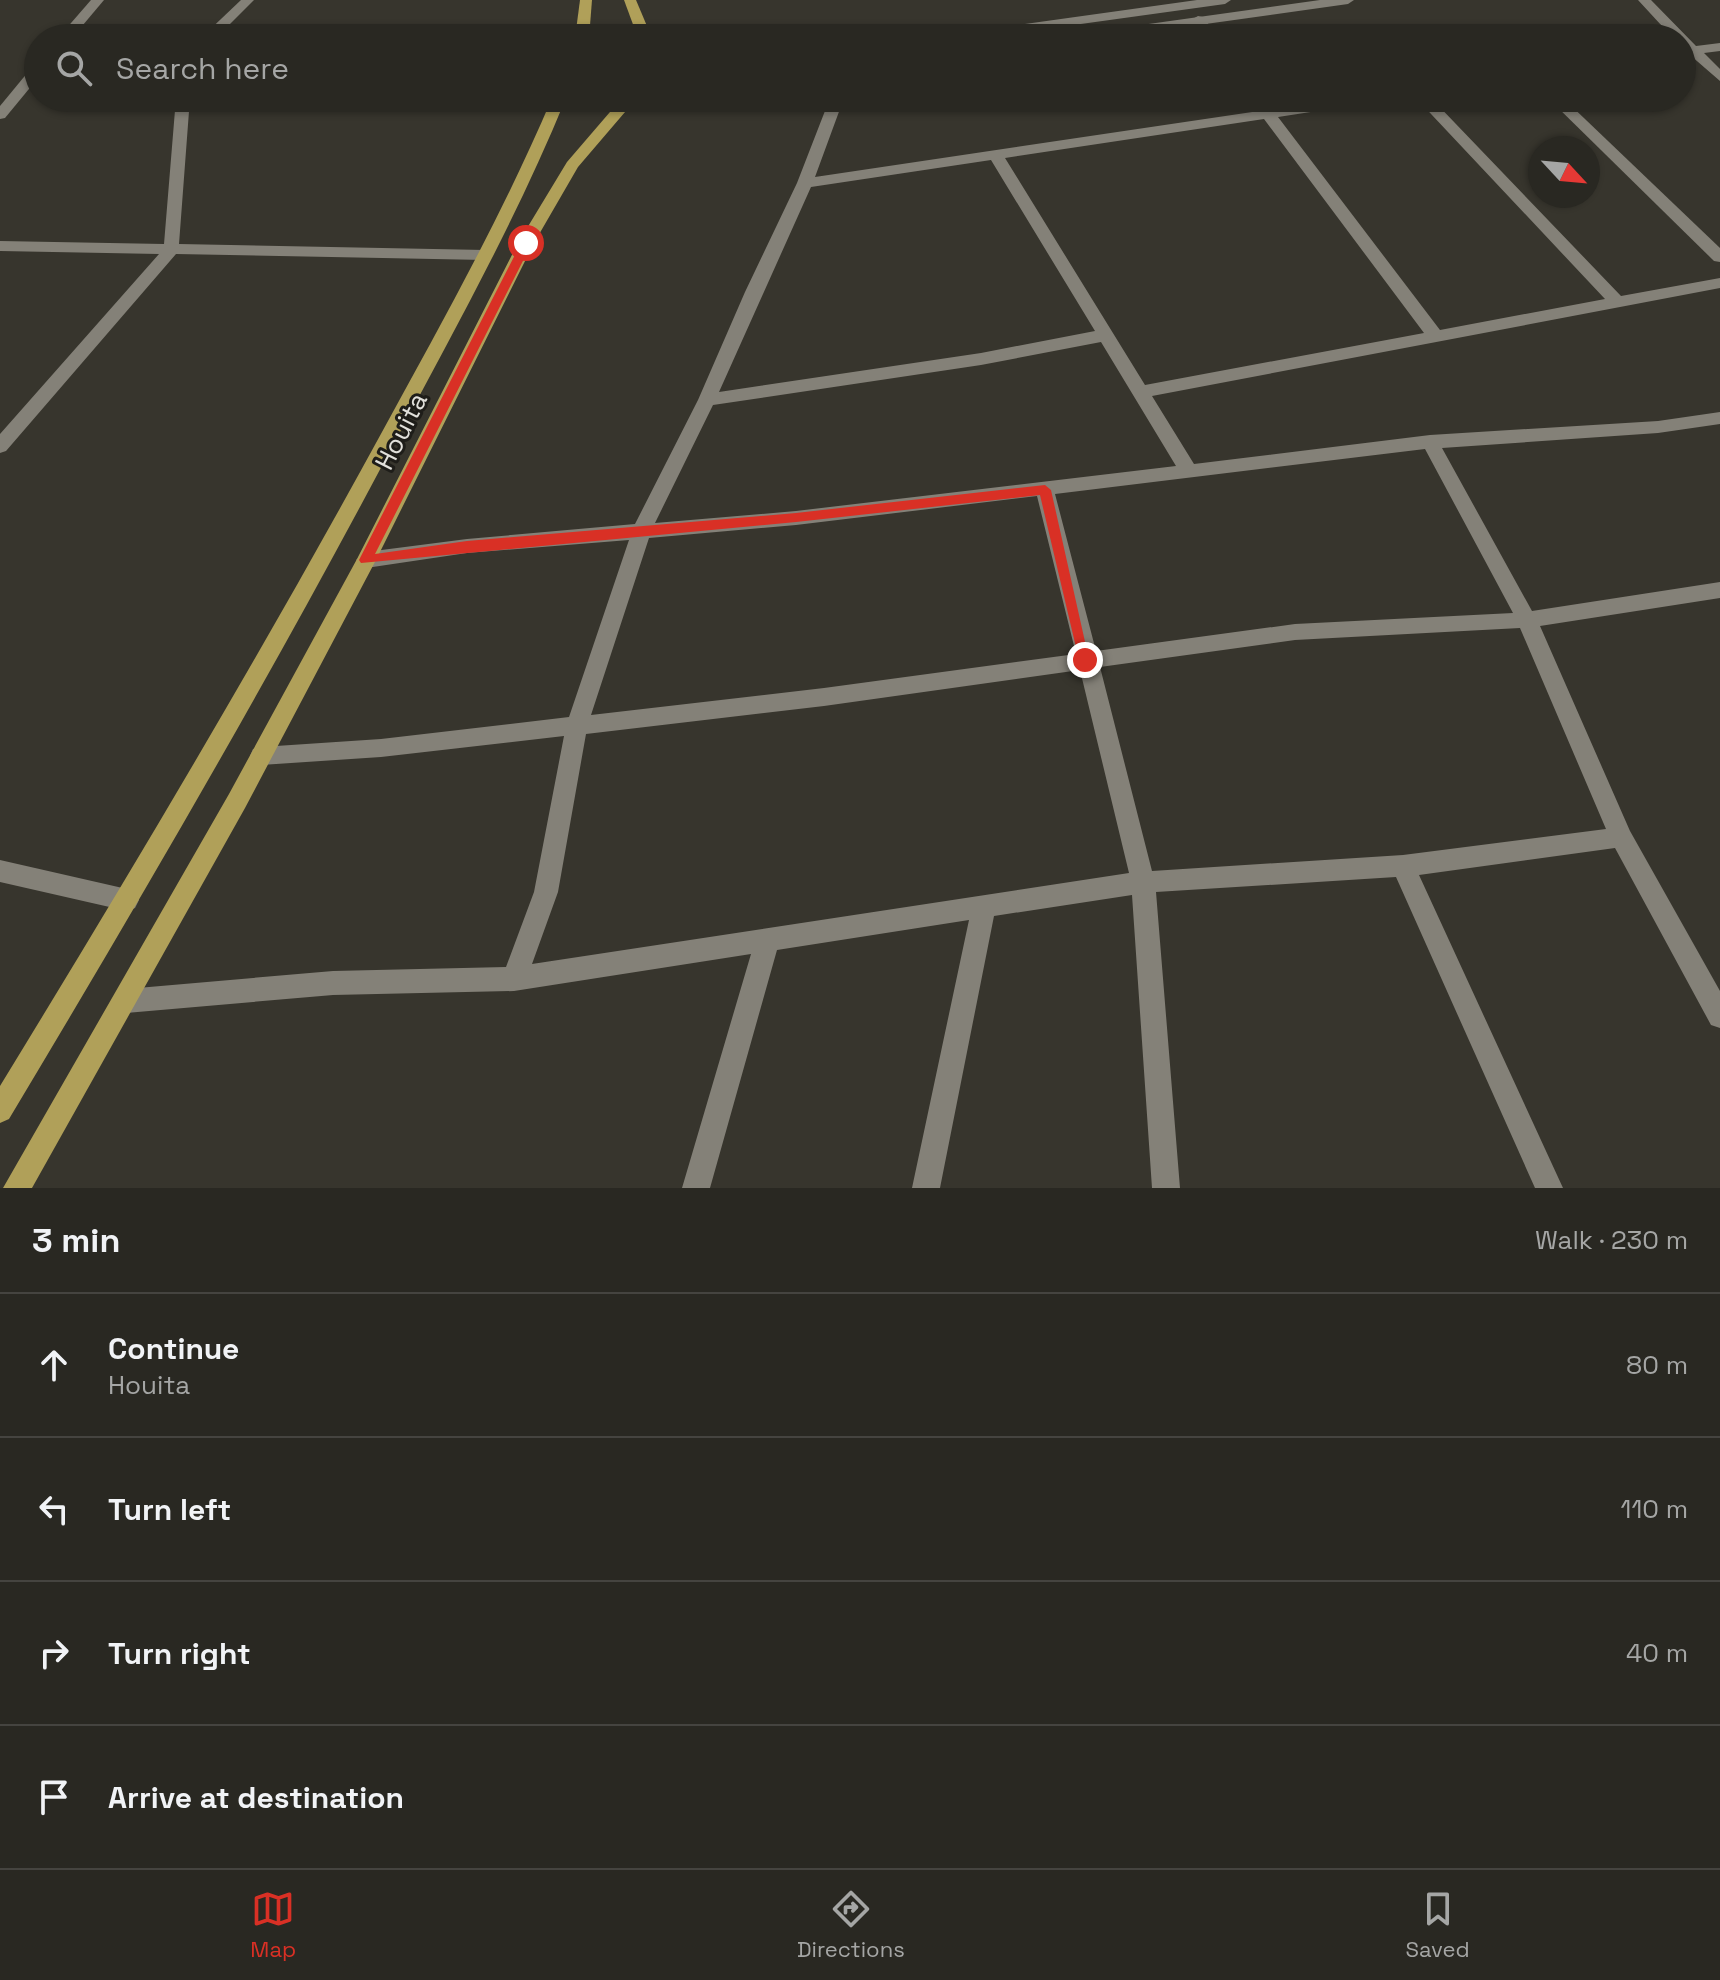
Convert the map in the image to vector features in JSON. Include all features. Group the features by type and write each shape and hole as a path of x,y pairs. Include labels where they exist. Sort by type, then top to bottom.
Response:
{"main road":[{"path":"583,24 586,0"},
{"path":"630,0 639,24"},
{"name":"Houita","path":"0,1110 186,802 318,569 535,158 553,112"},
{"name":"Houita","path":"17,1188 237,801 366,560 526,243 572,165 616,112"}],"street":[{"path":"77,24 98,0"},
{"path":"223,24 248,0"},
{"path":"1053,24 1225,0"},
{"path":"1171,24 1348,0"},
{"path":"1644,0 1667,24"},
{"path":"1198,20 1201,24"},
{"path":"1696,51 1720,47"},
{"path":"1696,59 1720,77"},
{"path":"0,115 24,86"},
{"path":"0,446 171,250 182,112"},
{"path":"514,979 546,892 577,725 642,530 707,400 753,292 805,183 832,112"},
{"path":"805,183 1283,112"},
{"path":"1436,112 1619,304"},
{"path":"1570,112 1720,257"},
{"path":"1270,114 1437,338"},
{"path":"996,155 1188,470"},
{"path":"0,246 485,255"},
{"path":"1141,392 1720,283"},
{"path":"707,400 981,359 1106,335"},
{"path":"366,560 642,530 796,518 1430,442 1658,427 1720,418"},
{"path":"1430,442 1527,620 1621,837 1720,1016"},
{"path":"1045,490 1085,660 1143,882 1166,1188"},
{"path":"261,756 381,748 824,697 1295,632 1527,620 1720,590"},
{"path":"126,1001 333,983 514,979 1143,882 1403,866 1621,837"},
{"path":"1403,866 1549,1188"},
{"path":"0,871 127,900"},
{"path":"926,1188 984,906"},
{"path":"696,1188 767,941"}],"route":[{"path":"526,243 366,560 467,546 796,518 1045,490 1085,660"}]}
